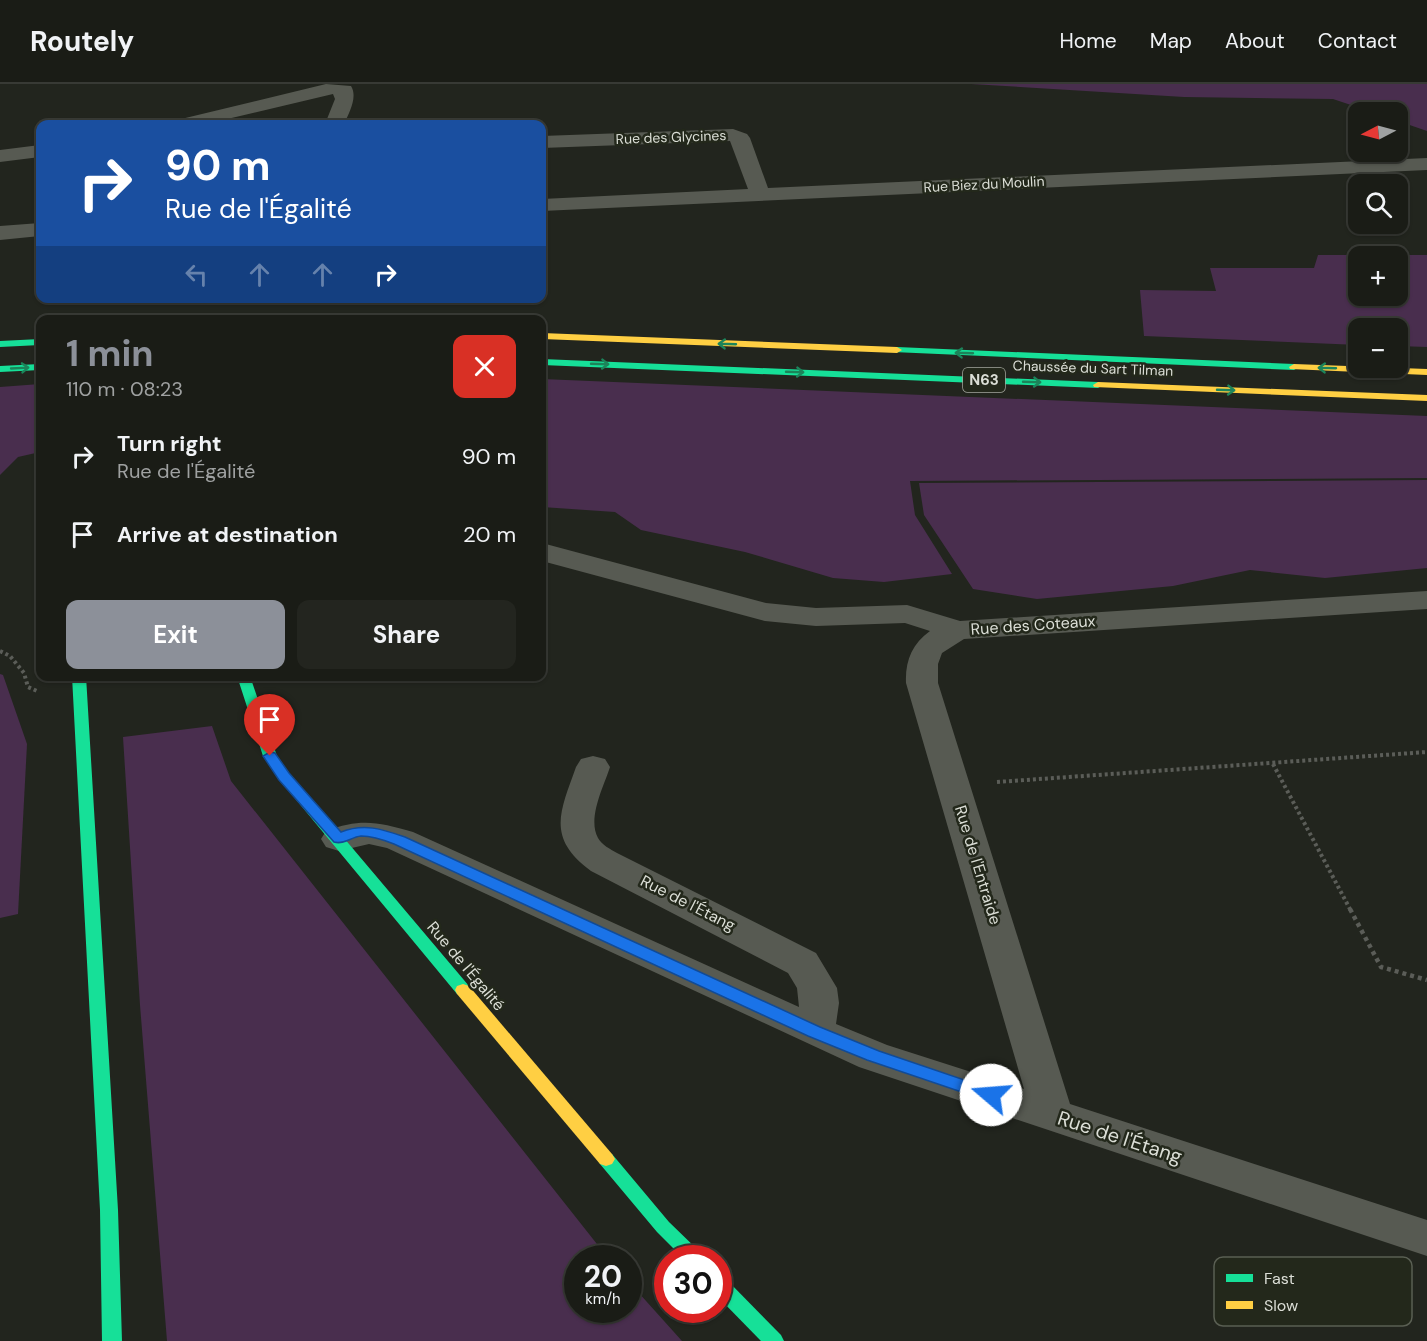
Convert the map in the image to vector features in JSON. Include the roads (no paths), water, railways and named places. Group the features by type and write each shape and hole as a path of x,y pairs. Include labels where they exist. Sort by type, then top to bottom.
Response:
{"main road":[{"name":"Chaussée du Sart Tilman","path":"546,336 1427,372"},
{"path":"0,344 36,342"},
{"name":"Chaussée du Sart Tilman","path":"546,362 1427,398"},
{"path":"0,369 36,367"},
{"path":"79,681 109,1210 112,1341"},
{"name":"Rue de l'Égalité","path":"245,681 270,756 284,776 663,1227 681,1245"},
{"path":"732,1298 774,1341"}],"street":[{"path":"201,120 333,88 344,90 344,99 336,120"},
{"name":"Rue des Glycines","path":"546,142 733,135 740,138 760,194"},
{"path":"0,156 36,152"},
{"name":"Rue Biez du Moulin","path":"546,205 1427,164"},
{"path":"0,233 36,230"},
{"name":"Rue des Coteaux","path":"546,553 765,612 809,617 907,614 958,630 1427,600"},
{"name":"Rue de l'Entraide","path":"958,630 933,643 924,656 920,668 927,701 1053,1116"},
{"name":"Rue de l'Étang","path":"593,767 577,817 578,838 583,847 604,862 802,963 818,986 821,999 814,1031"},
{"name":"Rue de l'Étang","path":"339,839 358,831 376,832 400,840 873,1056 1427,1238"}]}
